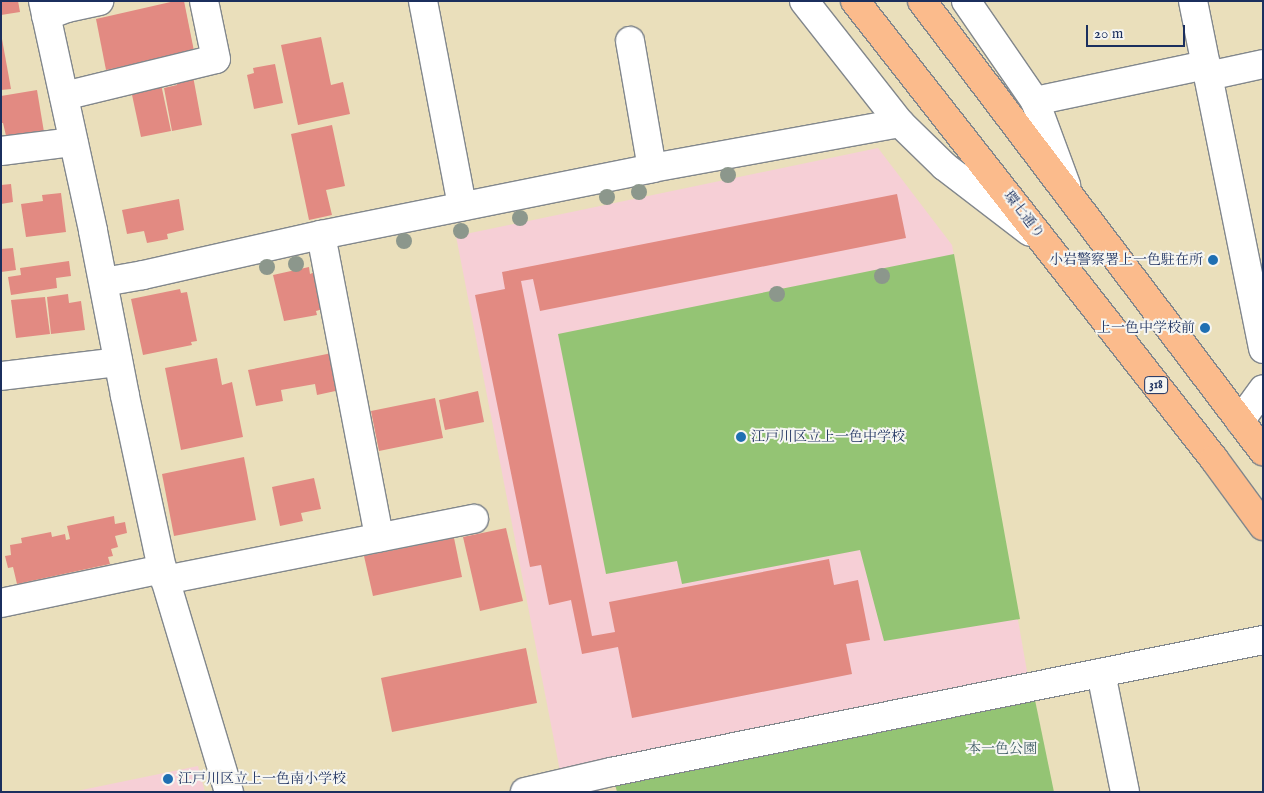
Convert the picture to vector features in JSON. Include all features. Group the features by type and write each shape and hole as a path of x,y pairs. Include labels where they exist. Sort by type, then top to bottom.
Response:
{"main road":[{"path":"922,1 1263,451"},
{"name":"環七通り","path":"864,11 1214,459 1263,526"}],"street":[{"path":"99,1 67,8 44,9 104,282 118,362 164,574 229,792"},
{"path":"64,96 216,59 204,1"},
{"path":"423,1 462,206"},
{"path":"804,1 900,123 944,166 1047,245"},
{"path":"966,1 1035,101 1070,197"},
{"path":"1192,1 1263,349"},
{"path":"630,41 652,168"},
{"path":"1035,101 1207,70 1263,64"},
{"path":"104,282 144,275 320,235 652,168 900,123"},
{"path":"1,151 73,142"},
{"path":"320,235 378,537"},
{"path":"1,376 118,362"},
{"path":"1240,421 1263,389"},
{"path":"1,603 474,519"},
{"path":"526,792 611,772 1263,640"},
{"path":"1101,673 1125,792"}],"shaded area":[{"name":"江戸川区立上一色中学校","path":"878,148 952,245 1028,677 560,771 456,236"},
{"name":"江戸川区立上一色南小学校","path":"198,766 205,792 72,792"}],"green space":[{"path":"954,254 1020,619 884,641 860,550 682,584 677,561 606,574 558,334"},
{"name":"本一色公園","path":"1035,700 1054,792 617,792 615,784"}],"building":[{"path":"1,1 18,1 20,12 1,15"},
{"path":"175,1 184,1 194,51 106,70 96,19"},
{"path":"321,37 331,85 343,82 350,114 298,125 281,45"},
{"path":"1,40 11,89 1,90"},
{"path":"275,64 283,103 254,109 247,75 254,73 253,68"},
{"path":"193,76 202,125 172,131 164,88 177,85 176,79"},
{"path":"161,84 171,131 141,137 131,90"},
{"path":"37,90 44,132 7,140 3,123 1,123 1,96"},
{"path":"332,125 345,186 326,190 332,215 309,220 291,134"},
{"path":"11,184 13,202 1,204 1,185"},
{"path":"61,193 66,232 26,237 21,204 43,201 42,195"},
{"path":"897,194 906,238 540,311 533,279 521,281 592,636 615,632 609,602 829,559 834,585 858,580 870,640 846,644 852,674 632,718 618,647 582,654 571,600 549,605 541,565 530,567 475,295 505,289 502,272"},
{"path":"179,199 184,230 167,234 168,239 147,243 144,231 127,234 122,210"},
{"path":"13,248 16,270 1,272 1,249"},
{"path":"69,261 71,276 56,278 57,288 11,295 8,277 21,275 20,268"},
{"path":"309,267 310,274 315,272 323,309 316,311 317,315 284,321 273,275"},
{"path":"180,289 181,293 187,292 197,341 191,342 192,345 143,355 131,299"},
{"path":"68,294 69,303 81,301 85,330 51,334 47,297"},
{"path":"45,297 50,334 16,338 11,300"},
{"path":"332,353 340,390 317,395 315,384 281,390 283,401 256,406 248,370"},
{"path":"217,358 222,385 232,382 243,437 181,450 165,368"},
{"path":"478,391 484,422 445,430 439,400"},
{"path":"435,398 443,438 379,451 371,411"},
{"path":"244,457 256,520 174,536 162,474"},
{"path":"314,478 321,509 301,513 303,521 280,526 272,487"},
{"path":"114,516 115,524 125,522 127,533 115,536 118,547 111,549 113,556 108,557 110,564 17,584 13,567 8,568 5,556 11,555 10,545 22,543 21,538 51,532 52,537 65,534 66,540 70,539 67,526"},
{"path":"506,528 523,601 480,611 463,537"},
{"path":"454,538 462,577 373,596 364,556"},
{"path":"526,648 537,703 392,732 381,678"}],"place":[{"name":"小岩警察署上一色駐在所","path":"1213,260"},
{"name":"上一色中学校前","path":"1205,328"},
{"name":"江戸川区立上一色中学校","path":"741,437"},
{"name":"江戸川区立上一色南小学校","path":"168,779"}]}
